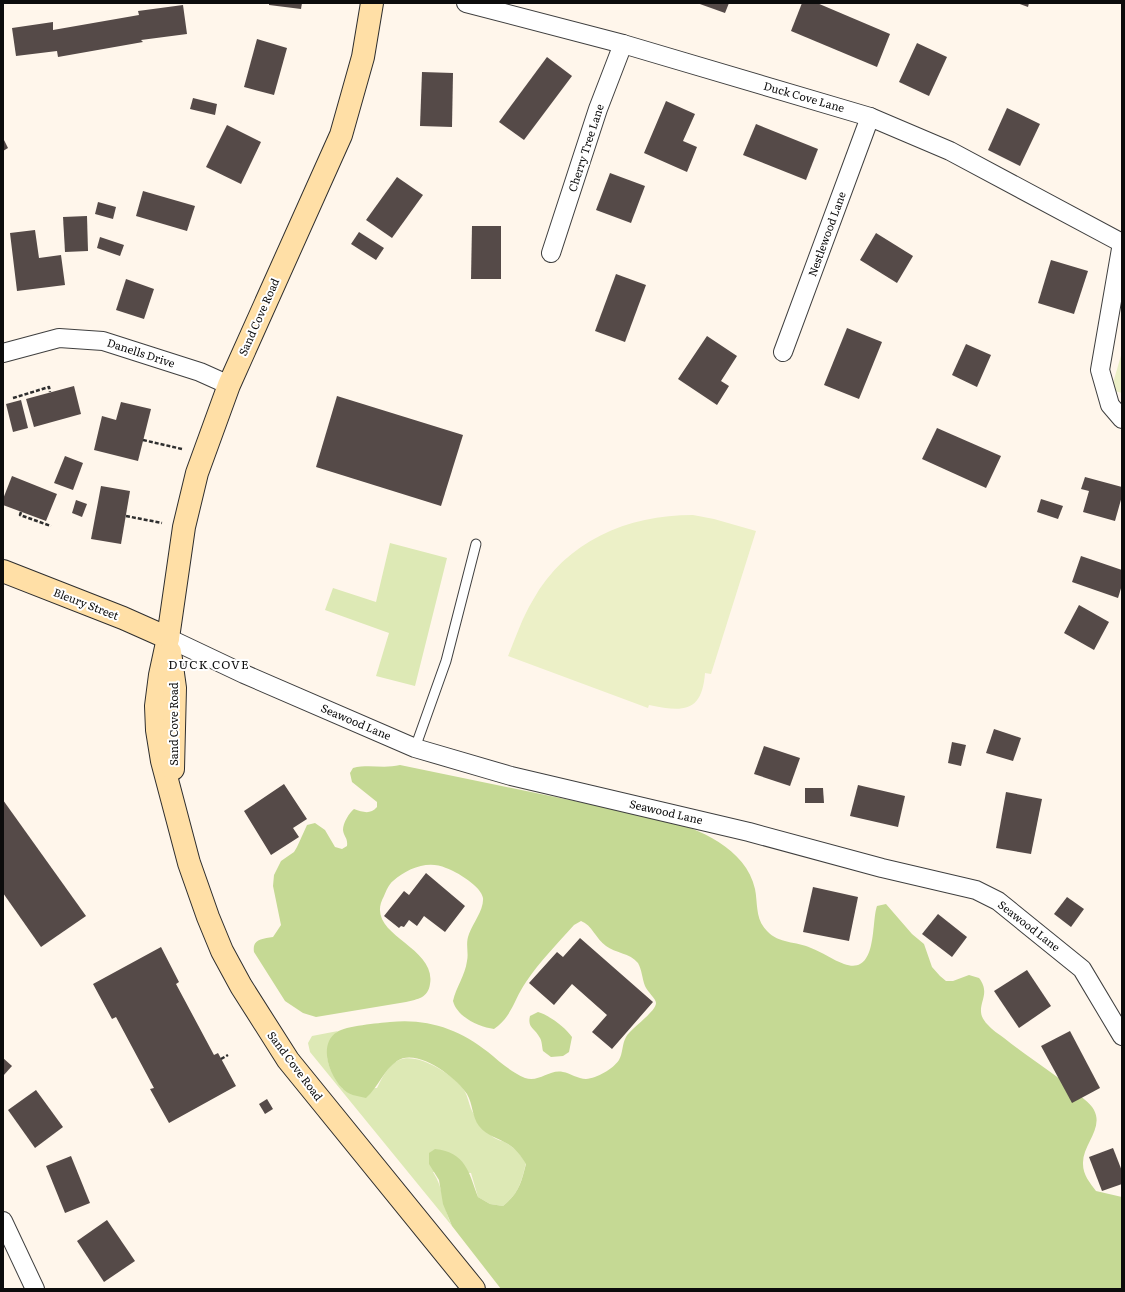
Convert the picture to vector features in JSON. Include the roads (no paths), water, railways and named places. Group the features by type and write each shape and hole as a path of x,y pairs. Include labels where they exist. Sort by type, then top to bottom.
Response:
{"street":[{"name":"Sand Cove Road","path":"372,3 364,57 340,135 229,385 197,474 184,527 168,638 160,675 156,706 157,730 162,761 189,864 208,917 241,986 271,1036 339,1125 474,1289"},
{"name":"Duck Cove Lane","path":"466,3 623,44 870,117 950,151 1122,243"},
{"name":"Cherry Tree Lane","path":"551,253 598,109 623,44"},
{"name":"Nestlewood Lane","path":"783,352 870,117"},
{"path":"1122,243 1100,370 1110,406 1122,419"},
{"name":"Danells Drive","path":"3,353 59,338 103,341 200,372 229,385"},
{"name":"Bleury Street","path":"3,571 168,638"},
{"name":"Seawood Lane","path":"168,638 250,676 415,748 511,776 750,832 882,868 976,890 998,901 1082,969 1122,1036"},
{"path":"3,1221 35,1289"}],"lane":[{"path":"415,748 446,661 476,544"}],"district":[{"name":"DUCK COVE","path":"209,665"}]}
